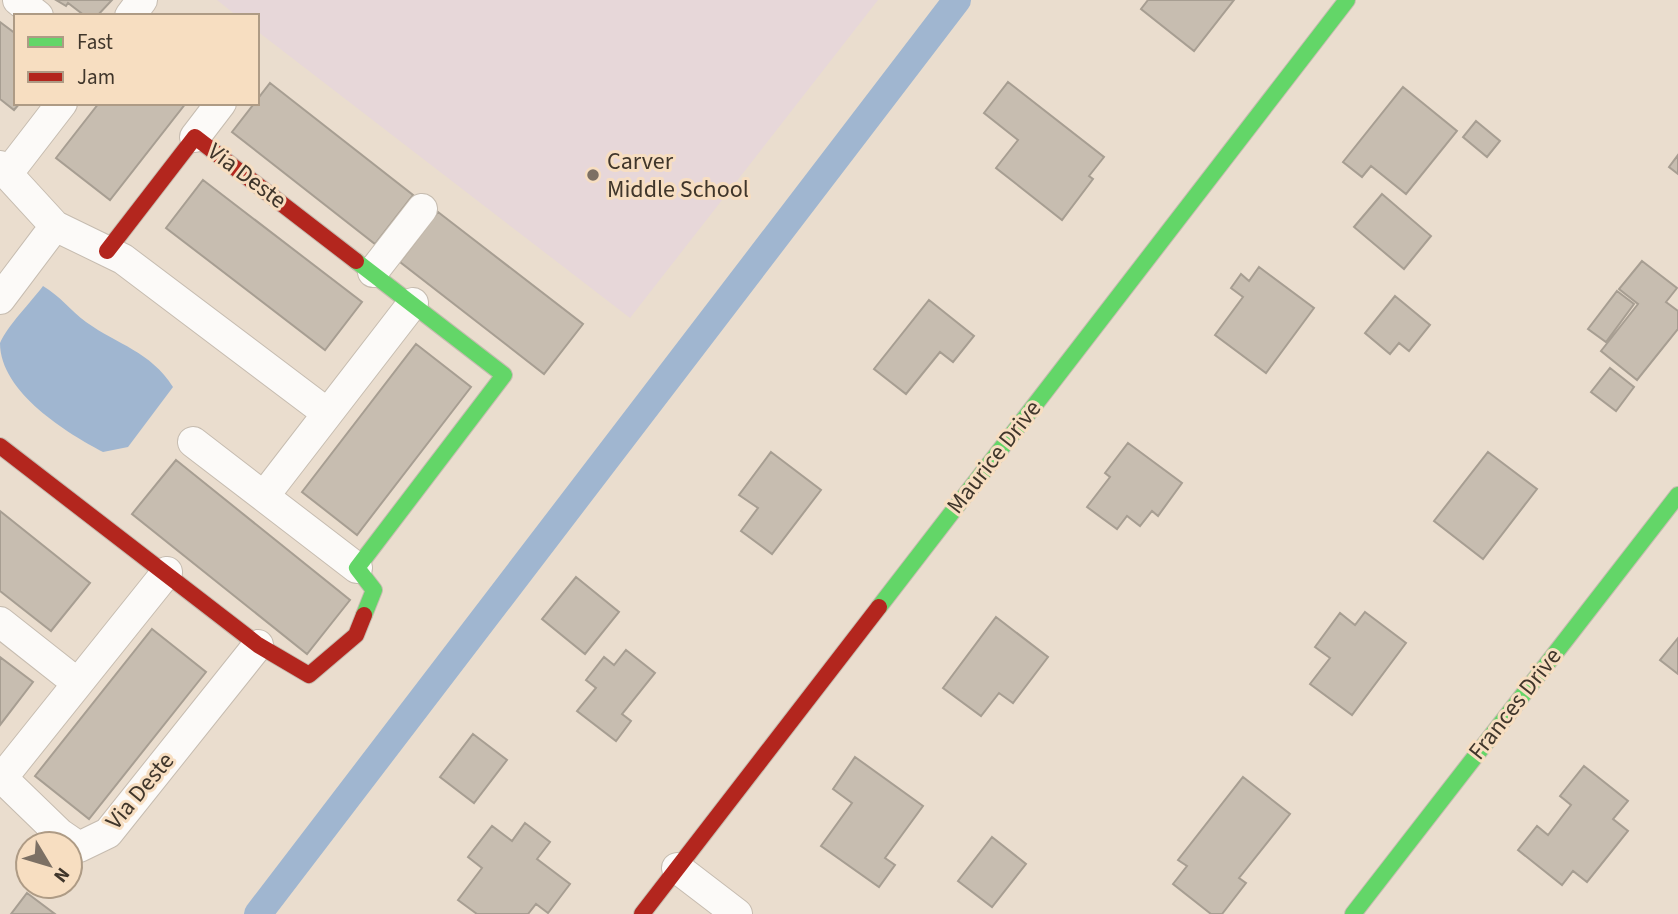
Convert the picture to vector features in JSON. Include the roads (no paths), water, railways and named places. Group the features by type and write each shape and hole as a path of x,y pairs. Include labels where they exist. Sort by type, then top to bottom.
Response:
{"street":[{"path":"18,0 36,14"},
{"name":"Maurice Drive","path":"642,914 1347,0"},
{"path":"60,105 4,169 55,226 123,259 327,413"},
{"path":"195,137 220,105"},
{"name":"Via Deste","path":"107,251 195,137 504,375 357,568"},
{"path":"373,272 422,209"},
{"path":"0,299 55,226"},
{"path":"264,496 413,303"},
{"path":"0,446 167,572 258,645 309,674 356,635 374,590 357,568 193,442"},
{"name":"Frances Drive","path":"1353,914 1678,495"},
{"name":"Via Deste","path":"167,572 1,777 60,834 79,847 108,833 258,645"},
{"path":"0,622 76,682"},
{"path":"677,868 737,914"}],"water":[{"path":"43,286 86,322 144,357 173,387 128,447 103,452 89,444 39,410 11,379 3,361 0,343"}],"waterway":[{"path":"258,914 957,0"}],"place":[{"name":"Carver Middle School","path":"593,175"}]}
